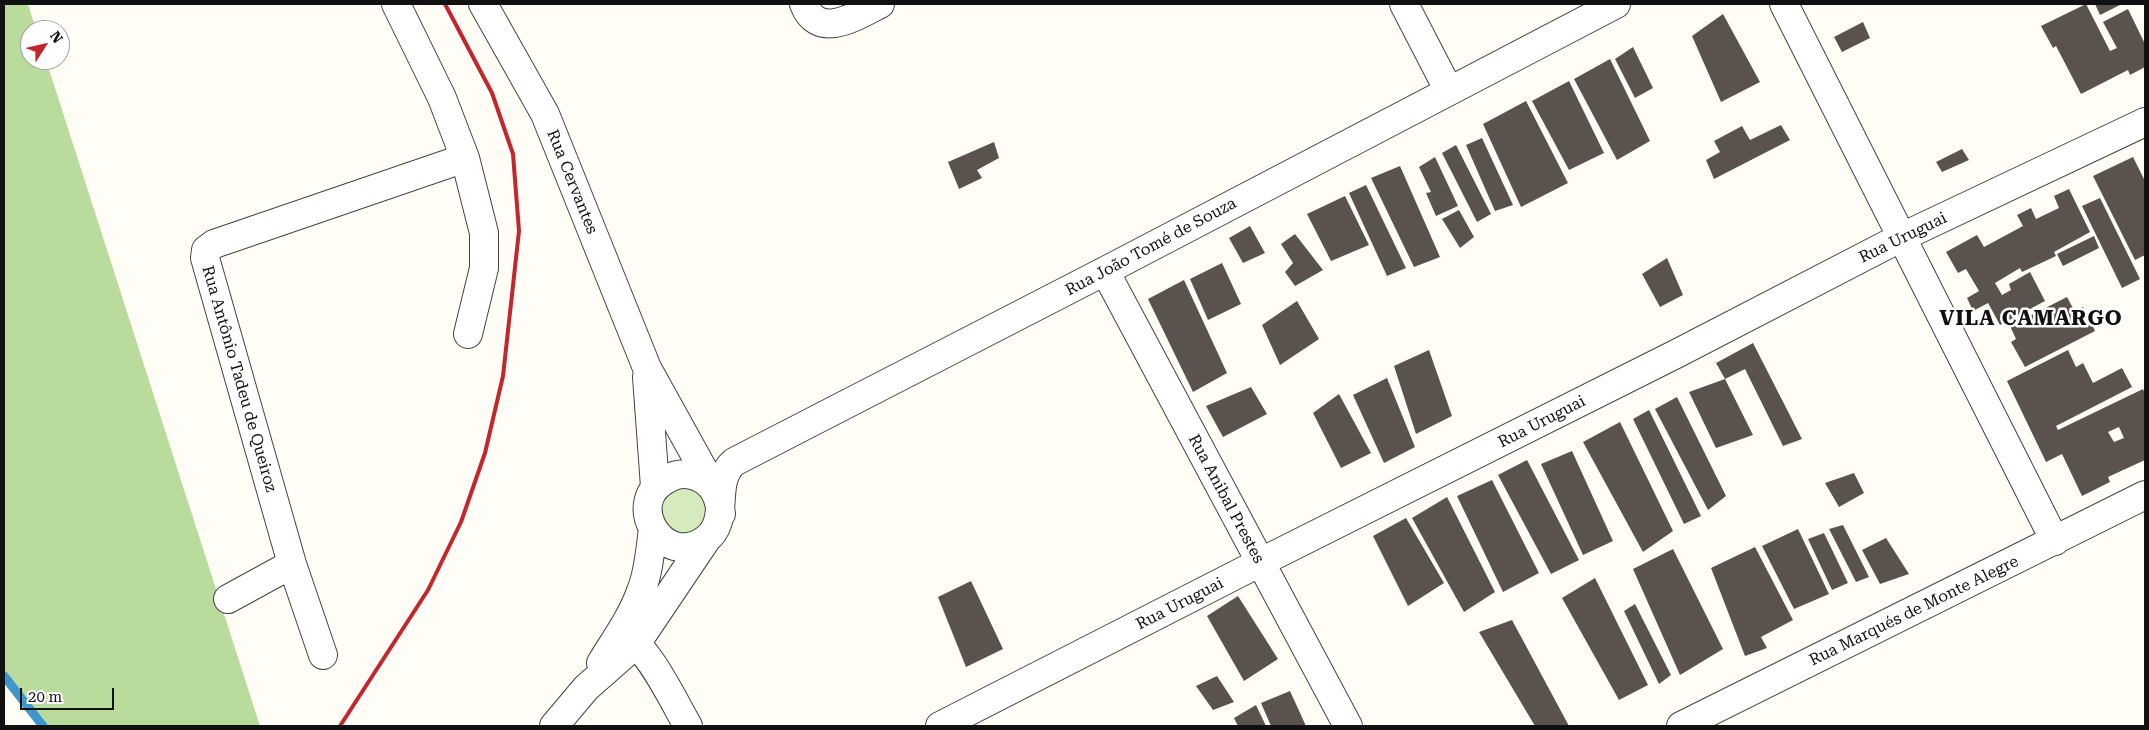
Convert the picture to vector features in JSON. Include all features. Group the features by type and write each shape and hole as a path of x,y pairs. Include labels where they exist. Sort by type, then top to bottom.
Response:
{"street":[{"path":"396,4 442,98 465,158 484,233 484,268 468,334"},
{"name":"Rua Cervantes","path":"483,4 545,114 647,368 717,495"},
{"path":"810,12 830,24 845,22 880,4"},
{"path":"1404,4 1449,91"},
{"name":"Rua João Tomé de Souza","path":"717,495 724,474 734,462 1616,4"},
{"path":"1784,4 2054,541"},
{"name":"Rua Uruguai","path":"940,726 1259,563 1676,354 1902,237 2145,122"},
{"name":"Rua Antônio Tadeu de Queiroz","path":"323,655 292,564 205,258 206,250 214,244 465,158"},
{"name":"Rua Anibal Prestes","path":"1105,271 1259,563 1348,726"},
{"name":"Rua Cervantes","path":"647,368 655,487"},
{"path":"554,726 714,532 719,523 721,514 717,495 701,479 685,474 674,475 655,487 647,508 653,529 659,538 677,547 688,547 706,540"},
{"name":"Rua Marqués de Monte Alegre","path":"1681,726 2145,495"},
{"path":"627,639 642,590 653,529"},
{"path":"228,599 292,564"},
{"path":"627,639 650,659 688,726"}],"green space":[{"path":"4,4 28,4 33,20 20,20 20,70 49,70 260,726 43,726 4,676"},
{"path":"677,486 698,489 710,507 704,528 679,536 662,522 661,509 664,498"}],"building":[{"path":"2086,4 2110,51 2117,48 2103,22 2128,9 2145,44 2145,67 2130,75 2128,70 2081,94 2056,46 2053,48 2041,26"},
{"path":"2095,4 2122,4 2100,15"},
{"path":"1723,14 1760,82 1721,102 1692,36"},
{"path":"1863,22 1870,38 1842,52 1834,37"},
{"path":"1633,47 1653,88 1635,98 1615,59"},
{"path":"1610,59 1650,141 1617,160 1574,79"},
{"path":"1569,81 1604,153 1569,170 1532,101"},
{"path":"1526,101 1568,183 1521,207 1483,124"},
{"path":"1781,125 1790,140 1714,179 1706,160 1720,152 1714,141 1742,126 1750,140"},
{"path":"1482,138 1513,205 1495,211 1466,145"},
{"path":"994,142 999,158 977,170 982,178 959,189 948,162"},
{"path":"1456,145 1491,214 1477,222 1442,153"},
{"path":"1962,149 1969,160 1942,172 1936,162"},
{"path":"1435,157 1458,206 1436,216 1426,193 1431,192 1419,167"},
{"path":"2133,157 2145,181 2145,255 2135,260 2093,176"},
{"path":"1400,166 1440,257 1414,267 1371,178"},
{"path":"1366,185 1406,268 1387,276 1349,193"},
{"path":"2069,189 2090,232 2054,252 2056,256 2022,272 2020,268 1995,283 2002,295 2011,290 2009,284 2030,272 2045,301 2000,325 1988,303 1973,311 1967,298 1979,291 1966,269 1958,273 1946,252 1977,235 1984,247 2023,226 2017,215 2031,208 2036,219 2059,208 2054,196"},
{"path":"1345,196 1369,245 1331,261 1307,214"},
{"path":"2100,198 2140,279 2122,288 2082,206"},
{"path":"1459,210 1474,237 1460,248 1442,219"},
{"path":"1250,226 1265,253 1243,263 1229,238"},
{"path":"1295,234 1323,270 1295,286 1285,272 1293,263 1281,244"},
{"path":"2094,236 2099,248 2063,266 2057,254"},
{"path":"1667,258 1683,295 1660,307 1642,274"},
{"path":"1222,263 1241,304 1208,320 1190,279"},
{"path":"1184,280 1227,373 1193,392 1148,299"},
{"path":"2067,297 2075,312 2083,307 2095,331 2025,367 2011,342 2016,339 2010,326"},
{"path":"1297,301 1319,339 1280,365 1262,325"},
{"path":"1753,343 1802,439 1783,446 1745,369 1725,379 1716,363"},
{"path":"1429,350 1452,416 1416,434 1394,366"},
{"path":"2068,350 2076,367 2083,363 2093,383 2122,368 2132,387 2056,426 2058,430 2143,389 2145,394 2145,460 2108,477 2110,482 2082,496 2062,454 2046,462 2007,381","holes":["2119,427 2124,438 2114,442 2108,432"]},
{"path":"1387,378 1415,447 1384,463 1353,395"},
{"path":"1725,379 1753,435 1716,448 1689,392"},
{"path":"1251,387 1267,414 1223,437 1206,406"},
{"path":"1339,394 1371,453 1341,468 1313,413"},
{"path":"1677,397 1726,496 1708,510 1655,409"},
{"path":"1649,410 1701,516 1684,524 1633,419"},
{"path":"1620,422 1673,531 1643,552 1583,442"},
{"path":"1572,451 1613,541 1583,555 1541,464"},
{"path":"1527,460 1579,560 1551,574 1498,475"},
{"path":"1854,473 1864,493 1839,507 1825,483"},
{"path":"1492,480 1539,573 1503,592 1457,496"},
{"path":"1447,497 1495,592 1464,612 1412,518"},
{"path":"1406,518 1444,583 1408,606 1373,536"},
{"path":"1843,525 1869,577 1856,582 1829,529"},
{"path":"1798,529 1829,594 1794,609 1762,546"},
{"path":"1824,533 1848,583 1832,590 1808,539"},
{"path":"1886,538 1909,574 1880,584 1862,550"},
{"path":"1755,547 1793,620 1761,637 1767,648 1745,656 1711,568"},
{"path":"1673,549 1723,649 1680,675 1633,569"},
{"path":"1595,578 1648,685 1619,700 1562,598"},
{"path":"971,581 1003,649 966,667 938,597"},
{"path":"1238,596 1278,659 1244,681 1207,616"},
{"path":"1635,604 1671,675 1659,684 1624,611"},
{"path":"1512,620 1569,726 1535,726 1479,632"},
{"path":"1217,676 1234,702 1213,710 1196,686"},
{"path":"1290,691 1306,726 1271,726 1261,703"},
{"path":"1256,705 1266,726 1238,726 1234,718"}],"waterway":[{"path":"4,676 43,726"}],"railway":[{"path":"340,726 428,590 461,522 485,453 503,376 519,231 513,154 492,93 445,4"}],"district":[{"name":"VILA CAMARGO","path":"2031,319"}]}
